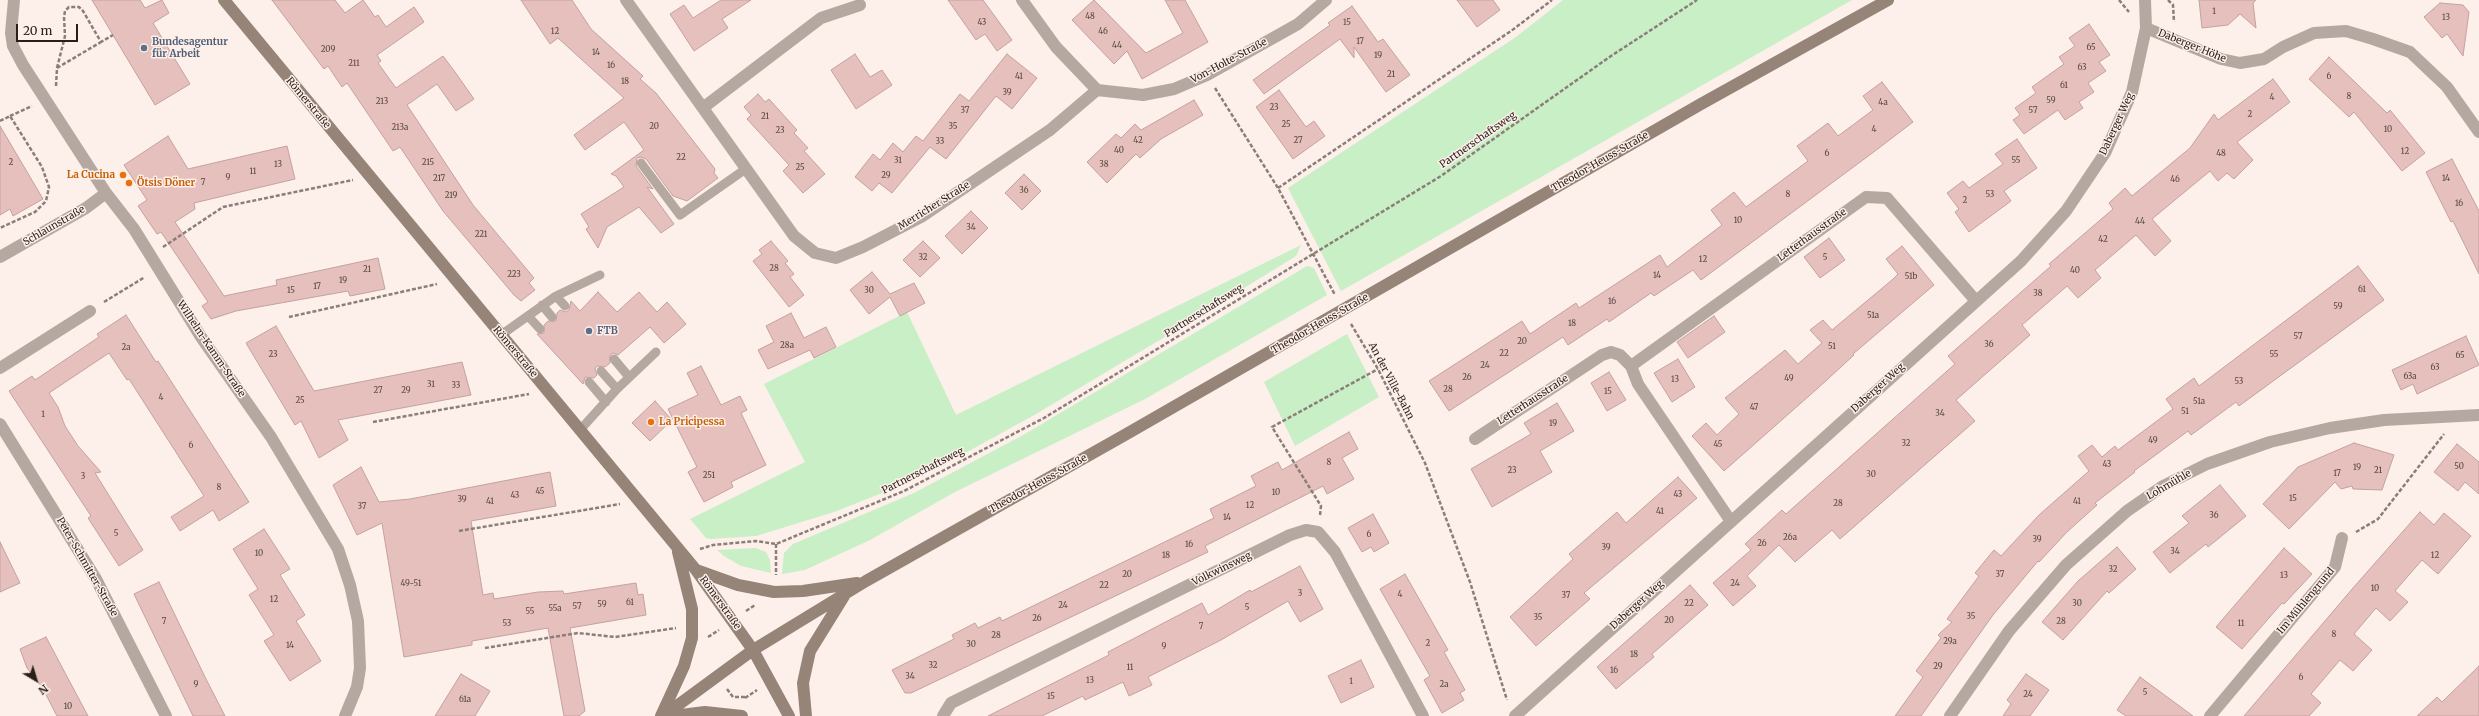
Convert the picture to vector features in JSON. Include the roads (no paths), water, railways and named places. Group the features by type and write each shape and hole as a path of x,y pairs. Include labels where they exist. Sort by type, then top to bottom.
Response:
{"main road":[{"name":"Römerstraße","path":"224,0 696,570 753,650 789,716"},
{"name":"Theodor-Heuss-Straße","path":"662,716 753,650 866,581 1343,311 1701,104 1888,0"},
{"path":"662,716 684,666 692,638 692,609 680,551"},
{"path":"696,570 738,585 774,592 834,587 866,581"},
{"path":"806,716 804,683 810,651 846,593"},
{"path":"673,716 705,712 742,716"}],"street":[{"name":"Wilhelm-Kamm-Straße","path":"14,0 11,15 13,46 23,65 106,193 134,229 201,337 271,437 338,549 350,585 358,621 360,668 356,687 345,716"},
{"name":"Merricher Straße","path":"626,0 704,107 794,236 815,252 836,258 863,248 921,217 1050,130 1097,90"},
{"path":"1022,0 1056,47 1097,90"},
{"name":"Von-Holte-Straße","path":"1097,90 1142,95 1174,89 1207,75 1298,24 1326,0"},
{"name":"Daberger Weg","path":"1515,716 1730,520 2021,261 2066,211 2105,153 2132,92 2146,28 2145,0"},
{"path":"704,107 821,18 860,5"},
{"name":"Daberger Höhe","path":"2146,28 2221,59 2240,63 2264,59 2283,47 2314,33 2346,31 2373,39 2410,52 2447,87 2479,132"},
{"name":"Schlaunstraße","path":"0,257 86,208 106,193"},
{"name":"Letterhausstraße","path":"1631,366 1866,197 1887,198 1976,301"},
{"path":"0,368 90,310"},
{"name":"Letterhausstraße","path":"1475,438 1602,355 1611,352 1620,355 1631,366 1638,384 1730,520"},
{"name":"Lohmühle","path":"1950,716 2009,631 2066,565 2127,511 2163,486 2207,464 2278,440 2330,428 2384,420 2479,415"},
{"name":"Peter-Schmitter-Straße","path":"0,424 96,579 148,677 166,716"},
{"name":"Volkwinsweg","path":"943,716 951,703 1290,535 1306,530 1318,532 1335,552 1423,716"},
{"name":"Im Mühlengrund","path":"2210,716 2336,567 2342,538"}],"lane":[{"path":"640,163 680,216 747,168"},
{"path":"501,335 556,296 600,275"},
{"path":"556,296 565,306"},
{"path":"542,306 552,317"},
{"path":"528,316 540,329"},
{"path":"580,430 617,389 656,352"},
{"path":"614,359 629,377"},
{"path":"601,371 617,389"},
{"path":"589,382 606,402"}],"place":[{"name":"Bundesagentur für Arbeit","path":"144,48"},
{"name":"La Cucina","path":"123,175"},
{"name":"Ötsis Döner","path":"129,183"},
{"name":"FTB","path":"589,331"},
{"name":"La Pricipessa","path":"651,422"}]}
